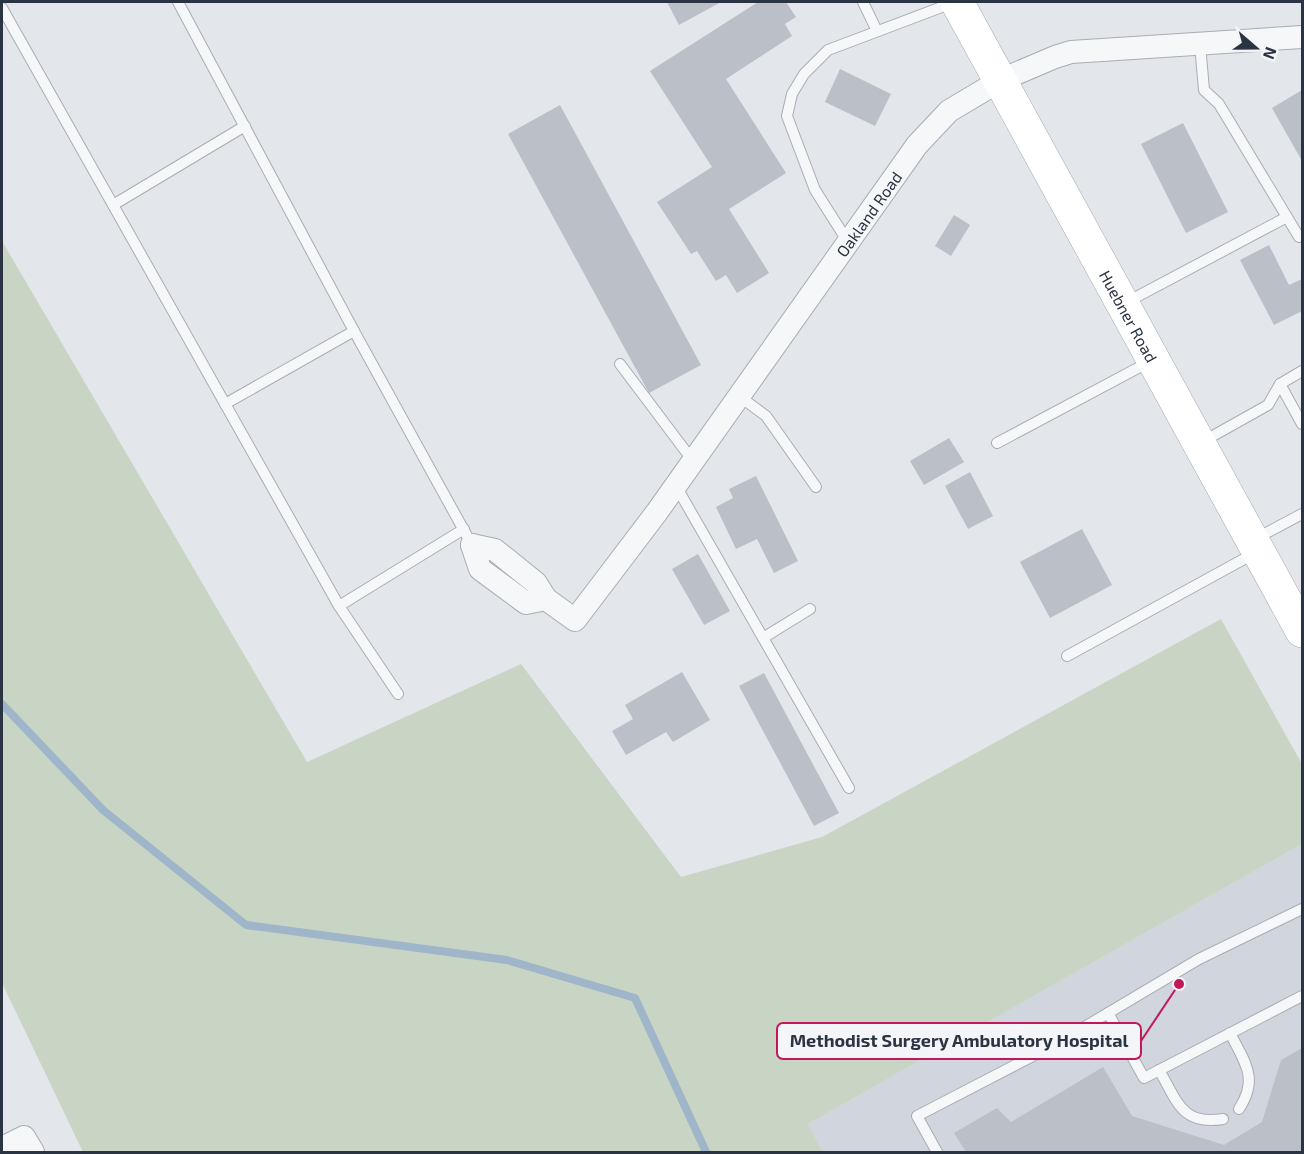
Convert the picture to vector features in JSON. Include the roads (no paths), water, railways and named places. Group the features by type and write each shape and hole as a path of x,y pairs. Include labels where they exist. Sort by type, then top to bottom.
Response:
{"main road":[{"name":"Huebner Road","path":"956,2 1302,629"}],"street":[{"name":"Oakland Road","path":"468,537 480,569 526,603 546,599 575,620 676,485 925,136 949,111 1001,80 1071,52 1302,37"},
{"path":"2,1148 24,1137 33,1152"}],"lane":[{"path":"178,2 354,331 468,537 339,606"},
{"path":"863,2 877,32"},
{"path":"848,242 815,190 787,116 792,94 804,74 828,50 956,2"},
{"path":"2,8 339,606 398,694"},
{"path":"1200,44 1204,90 1219,104 1299,237 1302,235"},
{"path":"113,205 245,126"},
{"path":"1124,304 1287,217"},
{"path":"225,404 354,331"},
{"path":"998,443 1154,359"},
{"path":"620,364 693,461"},
{"path":"1200,443 1268,405 1280,384 1302,371"},
{"path":"1280,384 1302,424"},
{"path":"740,396 766,416 816,487"},
{"path":"676,485 849,788"},
{"path":"1066,656 1255,546 1302,514"},
{"path":"764,638 810,609"},
{"path":"938,1152 917,1116 1056,1044 1199,959 1302,909"},
{"path":"1108,1013 1144,1078 1302,996"},
{"path":"1230,1033 1250,1071 1250,1085 1239,1109"},
{"path":"1159,1070 1184,1113 1197,1119 1211,1121 1223,1119"}],"waterway":[{"path":"2,704 103,810 246,925 507,960 635,998 706,1152"}],"place":[{"name":"Methodist Surgery Ambulatory Hospital","path":"1179,984"}]}
